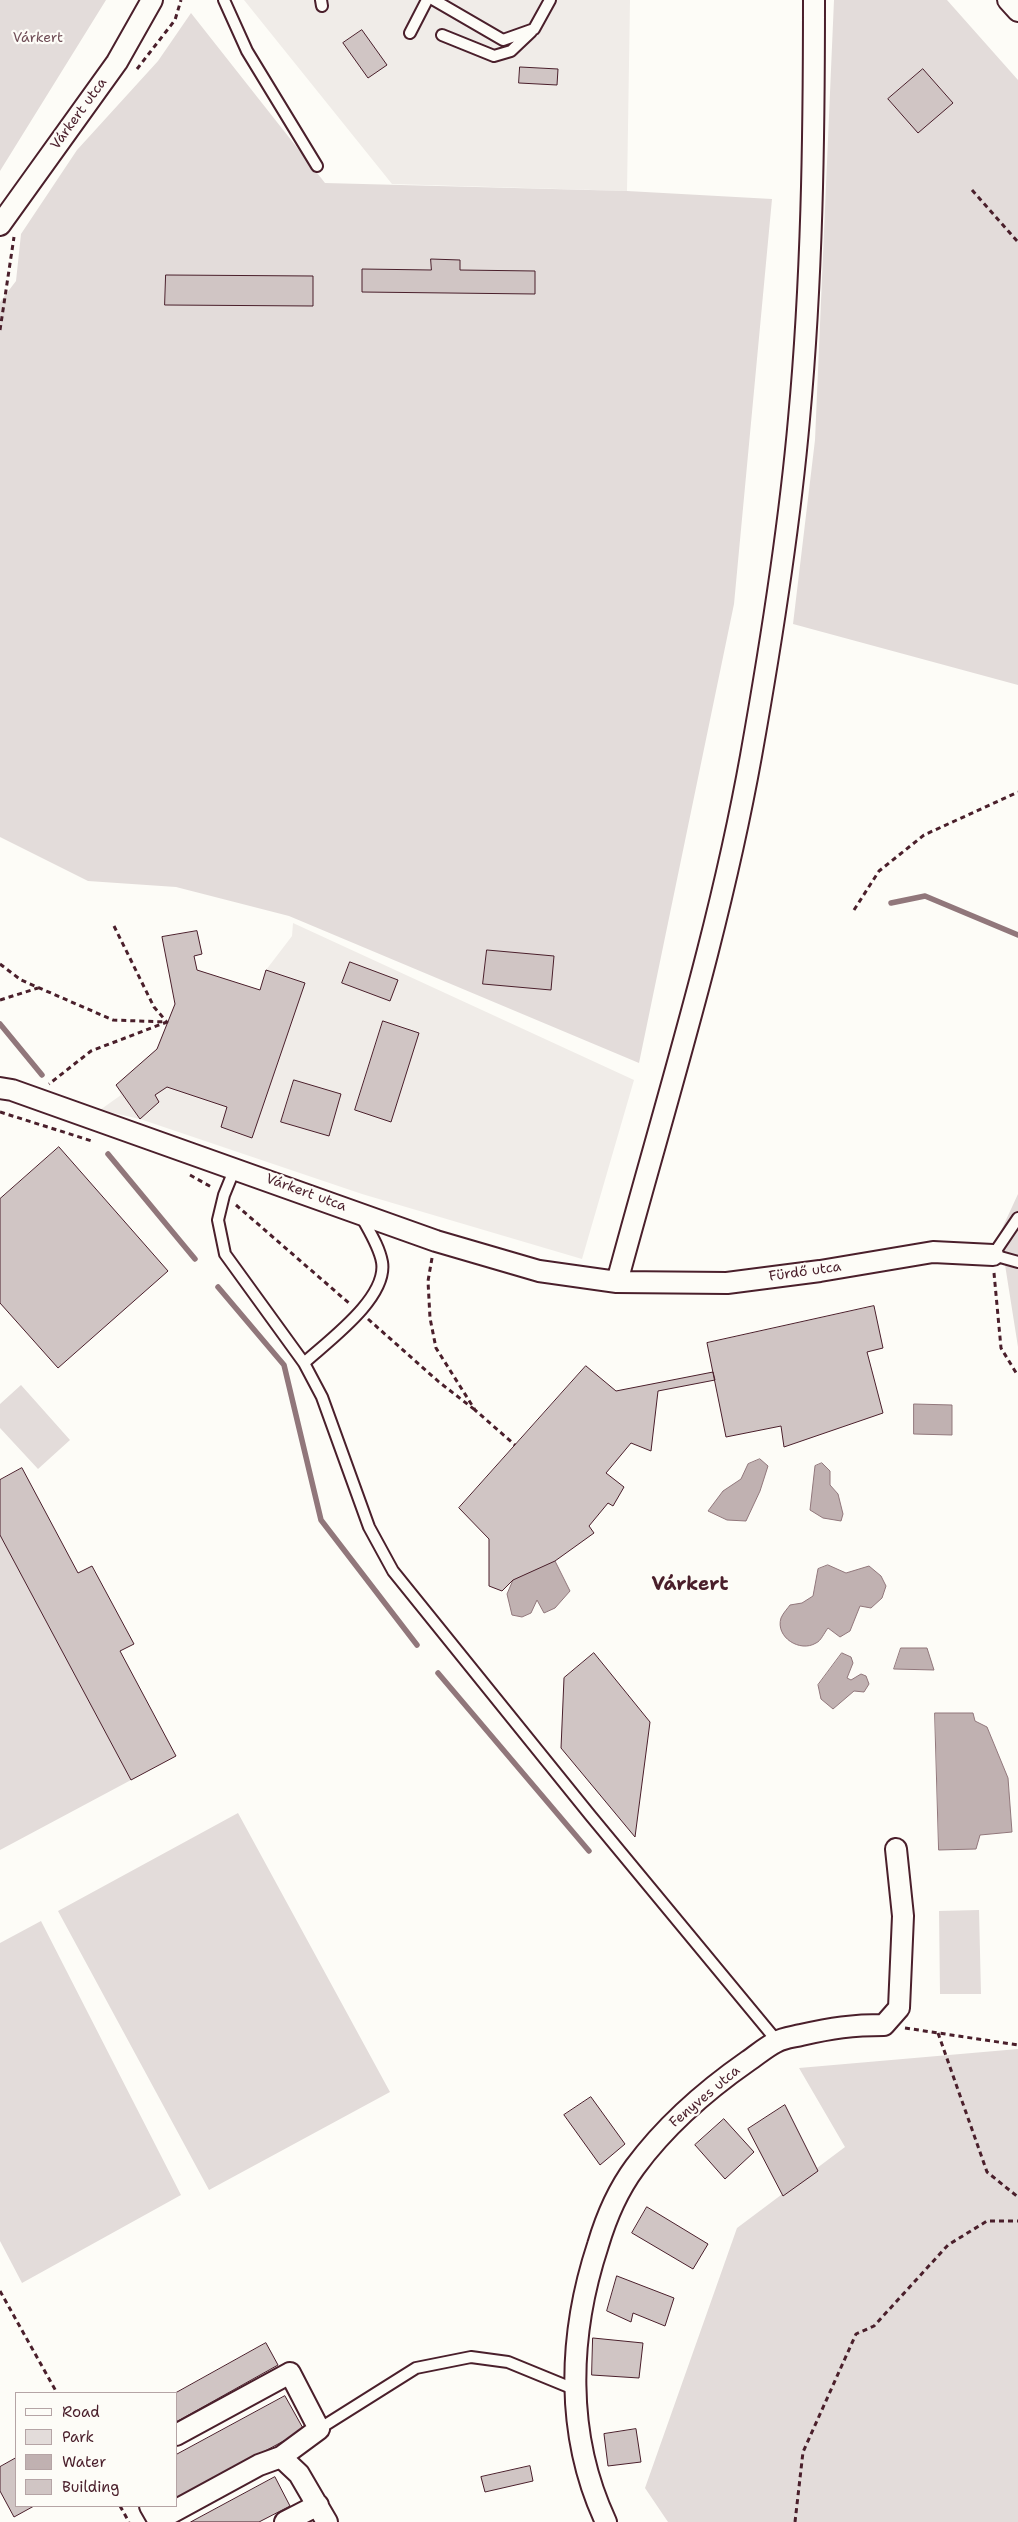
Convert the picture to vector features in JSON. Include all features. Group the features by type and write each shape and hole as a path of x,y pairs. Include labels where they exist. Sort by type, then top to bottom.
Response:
{"street":[{"name":"Várkert utca","path":"9,227 117,62 152,0"},
{"path":"617,1282 714,931 751,758 776,603 799,419 814,180 814,0"},
{"path":"1008,0 1018,11"},
{"name":"Várkert utca","path":"0,1088 235,1168 436,1241 539,1271 617,1282"},
{"name":"Fürdő utca","path":"617,1282 727,1283 820,1271 934,1252 993,1255"},
{"path":"884,2025 899,2008 902,1916 896,1849"},
{"name":"Fenyves utca","path":"606,2522 597,2503 580,2441 574,2389 577,2330 589,2272 607,2216 634,2168 673,2121 725,2078 777,2041 845,2025 884,2025"},
{"path":"151,2507 158,2520 173,2518 259,2465 281,2457 318,2429 290,2373 178,2434"},
{"path":"281,2457 299,2474 322,2514 285,2522"}],"lane":[{"path":"224,0 247,51 317,166"},
{"path":"410,33 426,0"},
{"path":"434,0 503,40 534,29"},
{"path":"442,34 494,56 511,51 534,29 550,0"},
{"path":"235,1168 224,1195 218,1220 225,1254 304,1363 322,1397 369,1528 393,1571 454,1644 590,1815 777,2041"},
{"path":"304,1363 360,1312 376,1287 382,1264 376,1244 360,1213"},
{"path":"1018,1218 993,1255 1018,1262"},
{"path":"318,2429 416,2368 471,2356 508,2362 574,2389"}],"path":[{"path":"133,74 176,20 181,0"},
{"path":"972,190 1018,242"},
{"path":"0,330 14,238 9,227"},
{"path":"854,910 879,871 924,835 1018,792"},
{"path":"114,926 154,1007 166,1022"},
{"path":"0,964 21,980 113,1020 166,1022"},
{"path":"0,1000 39,988"},
{"path":"33,1098 92,1051 166,1022"},
{"path":"0,1112 99,1143"},
{"path":"186,1173 224,1195 439,1382 515,1445"},
{"path":"436,1241 428,1281 430,1318 436,1348 475,1410"},
{"path":"993,1255 1001,1348 1018,1376"},
{"path":"884,2025 1018,2045"},
{"path":"938,2033 986,2172 1018,2197"},
{"path":"795,2522 803,2452 856,2334 874,2326 948,2245 987,2221 1018,2221"},
{"path":"0,2290 56,2392"},
{"path":"120,2507 128,2522"}],"shaded area":[{"path":"244,0 630,0 627,191 392,184"},
{"path":"293,923 634,1080 582,1259 362,1194 140,1119 100,1110 121,1095 116,1085 157,1049 175,1004 162,937 197,931 202,954 194,956 197,970 260,990 266,970 292,936"}],"green space":[{"name":"Várkert","path":"0,0 106,0 0,171"},
{"path":"834,0 947,0 1018,80 1018,685 793,624 815,440"},
{"path":"191,13 325,183 627,191 772,199 734,604 639,1063 289,916 176,887 88,881 0,837 0,302 16,281 21,234 77,150 158,61"},
{"path":"1018,1194 1018,1347 1000,1233"},
{"path":"21,1385 70,1440 38,1469 0,1428 0,1404"},
{"path":"0,1535 131,1780 0,1850"},
{"path":"238,1813 390,2092 209,2190 58,1911"},
{"path":"979,1910 981,1994 940,1994 939,1911"},
{"path":"41,1921 181,2195 22,2283 0,2241 0,1943"},
{"path":"1018,2049 1018,2522 668,2522 645,2488 737,2228 845,2147 799,2068"}],"water":[{"path":"914,1404 952,1405 952,1435 914,1434"},
{"path":"760,1459 768,1466 760,1491 746,1521 727,1520 708,1511 723,1491 741,1479 748,1464"},
{"path":"822,1463 830,1471 830,1485 838,1494 843,1514 841,1521 823,1518 810,1510 815,1466"},
{"path":"555,1561 570,1591 555,1608 544,1613 537,1600 531,1613 522,1617 512,1615 507,1594 513,1580"},
{"path":"828,1565 846,1573 869,1566 881,1576 886,1586 882,1598 871,1608 860,1606 850,1631 840,1637 828,1628 818,1642 810,1646 796,1644 785,1637 780,1625 781,1618 790,1605 802,1603 813,1596 818,1569"},
{"path":"901,1648 927,1648 934,1670 894,1669"},
{"path":"842,1653 851,1657 853,1663 847,1678 851,1680 861,1674 866,1676 869,1684 864,1692 854,1691 833,1709 821,1699 818,1685"},
{"path":"935,1713 973,1713 975,1721 987,1727 1008,1778 1012,1832 980,1835 976,1849 939,1850"}],"building":[{"path":"362,30 387,65 368,78 343,43"},
{"path":"520,67 558,69 557,85 519,83"},
{"path":"923,69 953,103 918,133 888,99"},
{"path":"431,259 460,260 460,270 535,271 535,294 362,292 362,269 431,270"},
{"path":"166,275 313,276 313,306 165,305"},
{"path":"197,931 202,954 194,956 197,970 260,990 266,970 305,983 252,1138 221,1127 227,1107 167,1087 155,1095 159,1102 140,1119 116,1085 157,1049 175,1004 162,937"},
{"path":"487,950 554,956 551,990 483,984"},
{"path":"350,962 398,980 390,1001 342,983"},
{"path":"383,1021 419,1033 391,1122 355,1110"},
{"path":"294,1080 341,1094 329,1136 281,1122"},
{"path":"59,1147 168,1271 58,1368 0,1303 0,1199"},
{"path":"874,1306 883,1348 867,1352 883,1413 784,1447 781,1426 726,1437 707,1343"},
{"path":"586,1366 616,1391 713,1372 715,1380 658,1391 651,1451 631,1443 606,1473 624,1487 613,1506 608,1503 589,1526 594,1533 555,1561 513,1580 502,1591 489,1586 489,1539 459,1508"},
{"path":"22,1468 78,1573 92,1566 134,1644 120,1651 176,1756 131,1780 0,1535 0,1480"},
{"path":"594,1653 650,1722 635,1837 561,1748 564,1678"},
{"path":"591,2097 625,2144 600,2165 564,2115"},
{"path":"785,2105 818,2171 783,2196 748,2129"},
{"path":"724,2119 754,2152 725,2179 695,2145"},
{"path":"647,2207 708,2244 693,2269 632,2233"},
{"path":"617,2276 674,2298 665,2326 633,2313 631,2322 607,2311"},
{"path":"593,2338 643,2343 639,2378 592,2375"},
{"path":"266,2343 278,2365 178,2421 178,2392"},
{"path":"285,2396 304,2430 178,2498 178,2454"},
{"path":"636,2429 641,2462 608,2466 604,2434"},
{"path":"15,2459 15,2507 32,2507 14,2517 0,2491 0,2467"},
{"path":"530,2466 533,2481 485,2492 481,2477"},
{"path":"275,2477 290,2506 259,2522 191,2522"}],"waterway":[{"path":"891,903 925,896 1018,935"},
{"path":"0,1024 42,1075"},
{"path":"108,1154 195,1259"},
{"path":"218,1287 284,1365 321,1520 417,1645"},
{"path":"438,1673 589,1851"}],"district":[{"name":"Várkert","path":"690,1585"}]}
